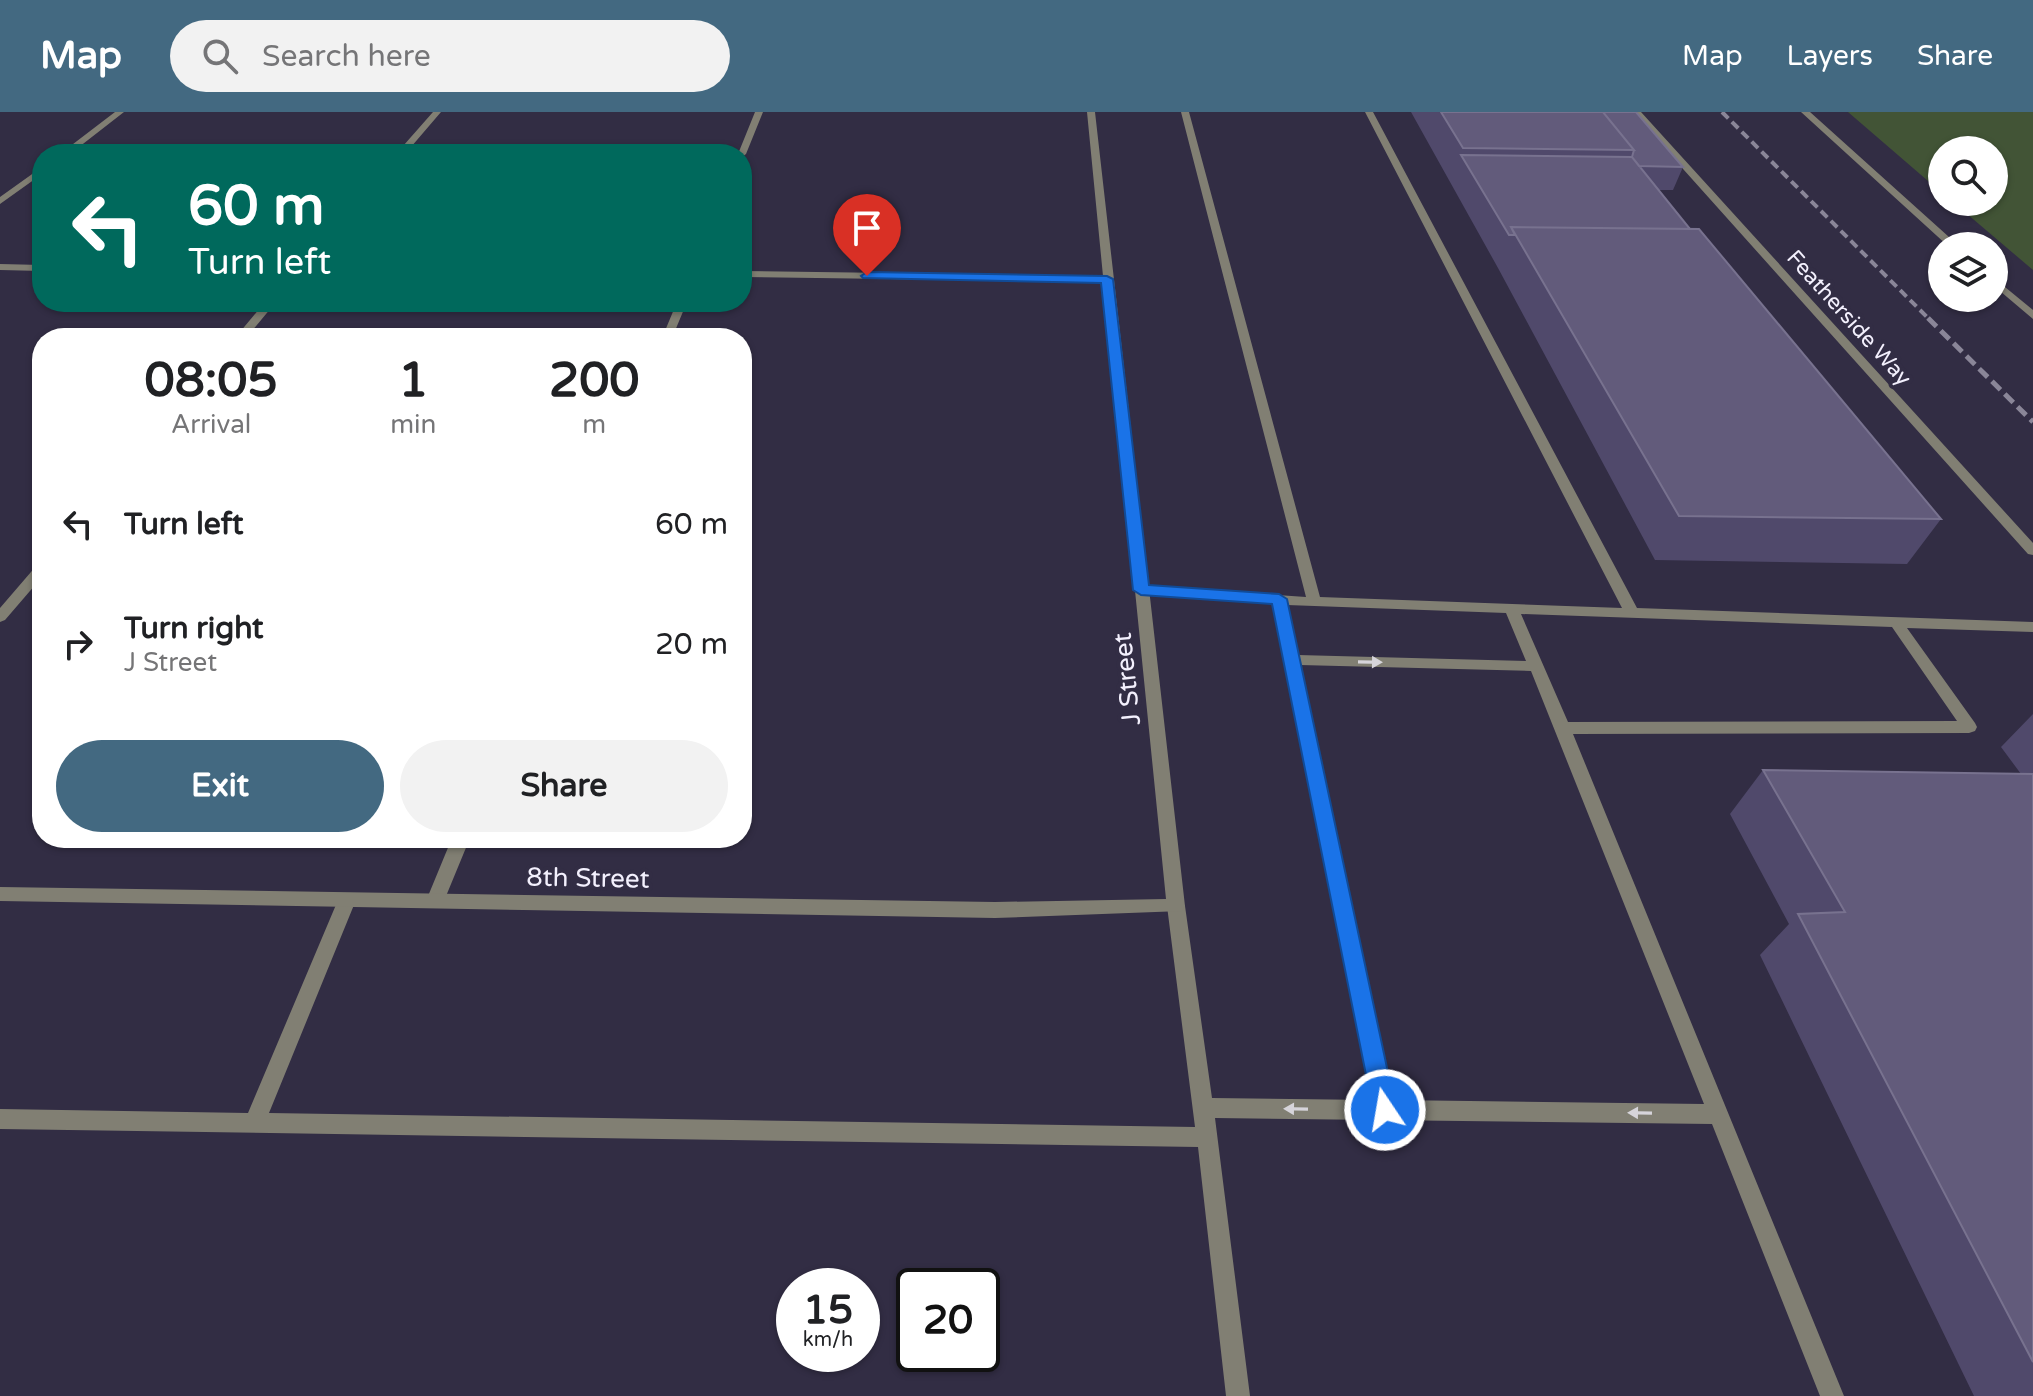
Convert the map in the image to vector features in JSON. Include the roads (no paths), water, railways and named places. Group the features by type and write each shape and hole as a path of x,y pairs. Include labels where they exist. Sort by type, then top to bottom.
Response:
{"street":[{"path":"77,144 120,112"},
{"path":"409,144 437,112"},
{"path":"746,144 759,112"},
{"name":"J Street","path":"1091,112 1176,906 1238,1396"},
{"path":"1185,112 1314,602"},
{"path":"1369,112 1632,613"},
{"name":"Featherside Way","path":"1636,112 2033,551"},
{"path":"1805,112 1938,232"},
{"path":"0,201 32,177"},
{"path":"0,267 32,268"},
{"path":"752,274 1107,279"},
{"path":"2008,294 2033,316"},
{"path":"249,328 262,312"},
{"path":"0,617 32,580"},
{"path":"1141,590 1314,602 1898,625 2033,627"},
{"path":"1279,599 1385,1110"},
{"path":"1512,610 1563,728 1832,1396"},
{"path":"1563,728 1969,727 1898,625"},
{"path":"1292,660 1536,666"},
{"path":"435,901 457,848"},
{"name":"8th Street","path":"0,894 995,910 1176,906"},
{"path":"254,1124 347,900"},
{"path":"1203,1108 1718,1114"},
{"path":"0,1119 1207,1137"}],"railway":[{"path":"1722,112 1928,318"},
{"path":"1928,318 2033,422"}]}
